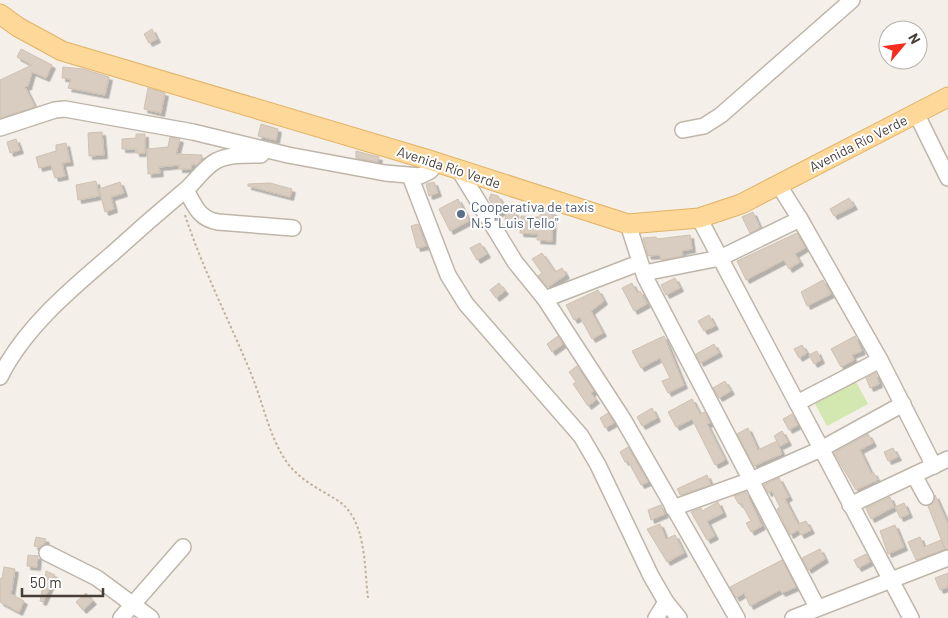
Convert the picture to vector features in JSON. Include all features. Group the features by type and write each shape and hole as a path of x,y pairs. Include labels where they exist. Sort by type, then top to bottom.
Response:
{"main road":[{"name":"Avenida Río Verde","path":"0,14 18,27 62,51 143,73 438,162 628,224 699,218 741,204 948,97"}],"street":[{"path":"683,130 704,126 721,116 852,0"},
{"path":"0,128 55,110 65,109 193,132 288,155 410,176 425,174 438,162"},
{"path":"916,113 948,178"},
{"path":"0,377 9,359 37,324 81,280 219,160 242,155 288,155"},
{"path":"459,170 515,262 544,299 623,419 737,618"},
{"path":"410,176 448,275 466,304 580,436 598,466 666,602 679,618"},
{"path":"778,184 880,360 934,466"},
{"path":"182,193 200,216 206,219 218,222 292,228"},
{"path":"699,218 911,618"},
{"path":"544,299 641,268 720,258 800,219"},
{"path":"628,224 641,268 817,607"},
{"path":"797,403 880,360"},
{"path":"673,508 751,480 821,449 903,404"},
{"path":"850,505 948,459"},
{"path":"914,475 926,497"},
{"path":"121,618 184,547"},
{"path":"47,553 97,578 151,618"},
{"path":"793,618 817,607 948,558"},
{"path":"656,618 666,602"}],"path":[{"path":"182,193 196,250 235,335 274,437 286,461 299,476 339,501 352,516 358,530 368,598"}],"green space":[{"path":"854,378 868,404 827,426 813,400"}],"building":[{"path":"152,29 157,39 149,43 144,34"},
{"path":"21,49 52,65 46,78 32,72 28,86 25,87 35,107 0,118 0,80 32,65 17,57"},
{"path":"63,67 83,69 109,77 105,95 68,88 71,79 62,78"},
{"path":"148,88 165,93 161,113 144,109"},
{"path":"261,124 278,129 276,140 258,136"},
{"path":"102,132 104,155 89,156 88,133"},
{"path":"136,134 145,134 145,153 136,153 136,149 122,149 122,139 136,138"},
{"path":"170,137 180,139 176,154 202,155 201,160 197,165 192,164 191,169 179,169 179,165 159,167 160,173 148,174 147,149 168,147"},
{"path":"16,139 20,150 10,153 7,142"},
{"path":"66,143 70,162 62,163 65,176 55,178 51,165 39,168 36,157 56,151 56,145"},
{"path":"356,151 379,157 378,162 356,158"},
{"path":"96,181 99,196 78,200 76,185"},
{"path":"120,182 124,193 111,197 114,209 105,212 99,189"},
{"path":"434,182 438,193 429,196 426,184"},
{"path":"270,183 292,189 290,197 248,186 248,184"},
{"path":"491,194 498,196 506,209 498,214 489,199"},
{"path":"849,198 854,206 834,216 830,209"},
{"path":"458,199 469,221 450,231 439,209"},
{"path":"540,210 553,212 552,241 537,240 538,234 520,233 521,216 540,217"},
{"path":"506,211 515,212 515,220 505,220"},
{"path":"753,212 760,228 750,233 742,217"},
{"path":"418,224 426,246 417,248 411,226"},
{"path":"797,233 805,248 795,254 800,262 789,269 784,260 746,280 737,261"},
{"path":"690,235 692,249 682,251 683,256 661,260 660,255 648,256 643,238 656,237 657,239"},
{"path":"480,243 487,254 477,260 470,248"},
{"path":"542,253 555,272 562,268 566,275 548,287 538,276 542,273 532,259"},
{"path":"675,278 680,288 666,295 661,285"},
{"path":"823,280 831,294 807,306 801,292"},
{"path":"499,283 505,291 496,298 490,290"},
{"path":"632,283 637,293 640,291 647,304 634,311 622,288"},
{"path":"598,290 604,301 591,311 603,333 592,339 580,317 574,320 566,305"},
{"path":"709,315 715,326 704,331 698,321"},
{"path":"558,336 563,344 552,352 547,344"},
{"path":"664,336 684,385 668,393 662,381 670,378 660,358 641,368 632,351"},
{"path":"855,336 862,351 852,355 854,360 841,367 831,349"},
{"path":"714,344 719,353 700,363 696,354"},
{"path":"802,345 807,353 799,358 794,349"},
{"path":"817,351 821,360 814,364 809,355"},
{"path":"577,366 594,391 591,393 596,400 588,406 573,384 576,382 569,372"},
{"path":"876,373 879,384 870,388 866,378"},
{"path":"725,381 731,391 719,398 713,388"},
{"path":"692,399 700,414 705,412 710,423 707,424 725,460 715,465 692,419 676,427 668,412"},
{"path":"652,408 657,418 642,426 637,417"},
{"path":"608,413 614,423 605,428 600,418"},
{"path":"792,414 798,425 789,430 783,419"},
{"path":"748,428 758,450 777,441 782,454 754,466 737,434"},
{"path":"782,431 788,442 780,446 774,436"},
{"path":"868,434 873,443 860,450 871,473 873,472 878,480 856,490 834,453"},
{"path":"628,447 648,482 641,485 628,461 625,462 620,452"},
{"path":"893,448 898,457 888,461 884,452"},
{"path":"707,475 711,485 680,495 677,489"},
{"path":"779,478 789,497 785,499 798,524 806,521 811,530 801,535 798,530 790,535 777,509 780,507 772,491 768,493 764,485"},
{"path":"746,492 762,526 751,532 746,523 751,521 741,503 739,504 734,496"},
{"path":"935,495 948,524 948,549 945,549 928,506 934,502"},
{"path":"890,497 894,507 871,519 866,508"},
{"path":"718,502 723,513 707,521 715,536 707,540 691,512 701,508 702,511"},
{"path":"904,503 909,514 900,518 895,507"},
{"path":"661,505 665,514 651,520 648,510"},
{"path":"660,524 666,539 675,535 684,553 667,562 647,529"},
{"path":"895,525 904,547 888,554 880,531"},
{"path":"36,537 46,539 40,547 34,546"},
{"path":"920,537 924,547 941,540 945,549 916,560 908,542"},
{"path":"820,549 825,559 808,570 802,558"},
{"path":"866,554 870,562 858,568 854,560"},
{"path":"28,555 38,556 37,567 27,566"},
{"path":"782,560 796,587 782,593 780,590 750,606 744,593 736,598 730,587"},
{"path":"4,567 15,569 11,594 24,601 19,612 0,602 0,578 2,579"},
{"path":"46,571 55,575 43,602 40,601"},
{"path":"948,573 948,587 940,590 935,578"},
{"path":"86,593 93,601 83,610 76,602"}],"place":[{"name":"Cooperativa de taxis N.5 \"Luis Tello\"","path":"461,214"}]}
